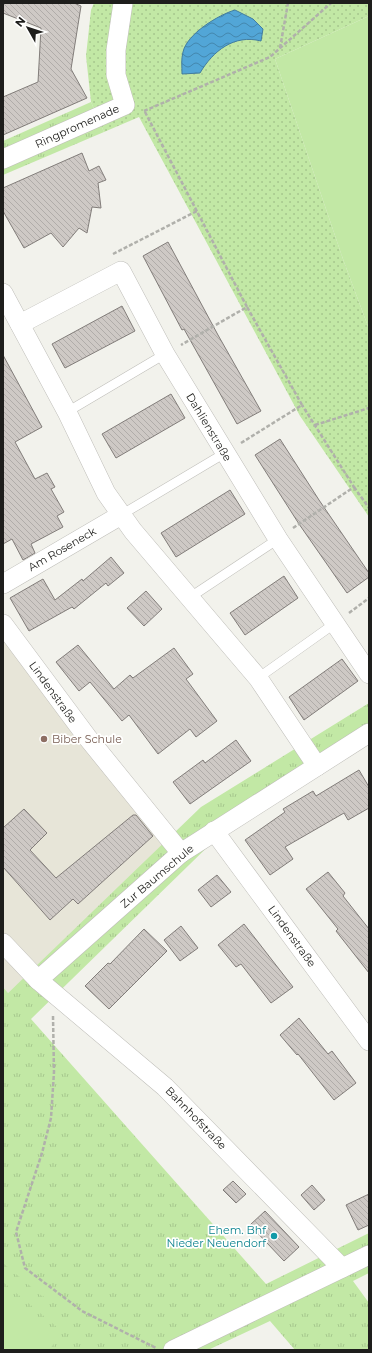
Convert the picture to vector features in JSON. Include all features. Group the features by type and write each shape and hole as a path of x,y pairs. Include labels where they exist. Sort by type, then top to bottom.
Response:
{"street":[{"name":"Ringpromenade","path":"3,159 125,105 116,74 116,50 120,4"},
{"path":"20,324 121,271"},
{"name":"Dahlienstraße","path":"121,271 165,354 225,453 278,539 369,674"},
{"path":"3,293 67,412 106,493 133,531 258,678 317,766"},
{"name":"Am Roseneck","path":"3,584 121,515"},
{"name":"Lindenstraße","path":"3,624 87,737 181,853"},
{"name":"Zur Baumschule","path":"38,980 181,853 369,733"},
{"name":"Lindenstraße","path":"214,832 369,1041"},
{"path":"3,943 38,980"},
{"name":"Bahnhofstraße","path":"38,980 165,1087 342,1268"},
{"path":"173,1350 369,1256"}],"lane":[{"path":"67,412 165,354"},
{"path":"121,515 225,453"},
{"path":"189,598 278,539"},
{"path":"258,678 334,624"}],"path":[{"path":"280,48 288,3"},
{"path":"145,112 270,57 331,3"},
{"path":"125,105 145,112 247,307 302,405 369,508"},
{"path":"121,271 112,254 197,211"},
{"path":"165,354 247,307"},
{"path":"225,453 302,405"},
{"path":"315,426 369,408"},
{"path":"278,539 354,487"},
{"path":"334,624 369,598"},
{"path":"53,1013 54,1072 51,1118 42,1153 16,1232 26,1268 82,1311 160,1350"}],"shaded area":[{"name":"Biber Schule","path":"3,638 168,840 8,993 3,987"}],"green space":[{"path":"94,3 369,3 369,16 275,59 344,262 369,329 369,517 300,416 139,117 104,132 91,102 86,56 91,10"},
{"path":"369,16 369,329 344,262 275,59"},
{"path":"91,102 104,132 3,175 3,141"},
{"path":"369,703 369,742 228,827 31,1019 266,1284 369,1233 369,1273 353,1281 369,1303 369,1350 295,1350 270,1321 208,1350 3,1350 3,987 8,993 201,807"},
{"path":"3,1255 47,1292 43,1297 3,1263"},
{"path":"3,1273 69,1328 64,1333 3,1282"},
{"path":"3,1298 56,1341 49,1350 3,1350"}],"water":[{"path":"235,10 253,19 263,29 261,41 251,39 233,42 218,51 200,73 182,74 183,52 190,39 204,26 220,16"}],"building":[{"path":"3,3 74,3 81,6 71,69 87,98 3,135 3,97 38,82 41,28 3,13"},
{"path":"82,153 89,171 99,166 106,180 98,183 101,208 92,207 87,233 79,228 63,247 51,233 24,248 3,211 3,188"},
{"path":"168,242 261,411 237,424 184,329 182,330 143,256"},
{"path":"122,306 135,331 65,368 52,344"},
{"path":"3,355 42,427 15,442 35,479 47,473 55,487 51,489 64,512 57,516 63,527 31,544 35,553 23,560 12,539 3,544"},
{"path":"171,394 185,418 116,458 102,434"},
{"path":"280,439 319,500 369,573 369,577 347,593 299,524 255,455"},
{"path":"230,490 245,514 176,557 161,533"},
{"path":"111,557 124,573 108,586 106,583 74,609 72,607 29,631 10,598 43,579 55,600 82,579 83,581"},
{"path":"284,576 298,598 245,635 230,613"},
{"path":"146,591 162,609 144,626 127,608"},
{"path":"78,645 114,689 130,675 133,678 174,648 193,674 186,679 217,721 196,737 190,729 158,754 129,715 122,721 90,682 79,691 56,662"},
{"path":"342,659 358,681 304,720 289,697"},
{"path":"236,740 251,761 190,804 173,782 203,760 205,763"},
{"path":"359,770 369,787 369,808 348,820 344,813 285,847 293,859 270,875 245,840 285,812 283,809 313,791 316,796"},
{"path":"24,809 47,833 30,850 56,878 133,815 136,815 153,836 78,904 73,899 50,920 3,867 3,828"},
{"path":"328,872 345,893 343,896 369,929 369,973 336,931 338,929 306,889"},
{"path":"217,875 231,892 211,907 198,890"},
{"path":"244,924 293,987 271,1003 241,964 236,967 218,945"},
{"path":"181,926 198,948 180,961 164,940"},
{"path":"144,929 167,951 109,1009 85,986 108,963 110,964"},
{"path":"299,1018 328,1054 332,1051 356,1083 334,1100 298,1054 297,1055 280,1035"},
{"path":"233,1181 246,1194 236,1203 223,1190"},
{"path":"312,1185 325,1200 314,1210 301,1195"},
{"path":"369,1194 369,1225 358,1230 346,1205"},
{"name":"Ehem. Bhf Nieder Neuendorf","path":"265,1211 299,1247 284,1261 250,1225"}],"place":[{"name":"Biber Schule","path":"44,739"},
{"name":"Ehem. Bhf Nieder Neuendorf","path":"274,1236"}]}
